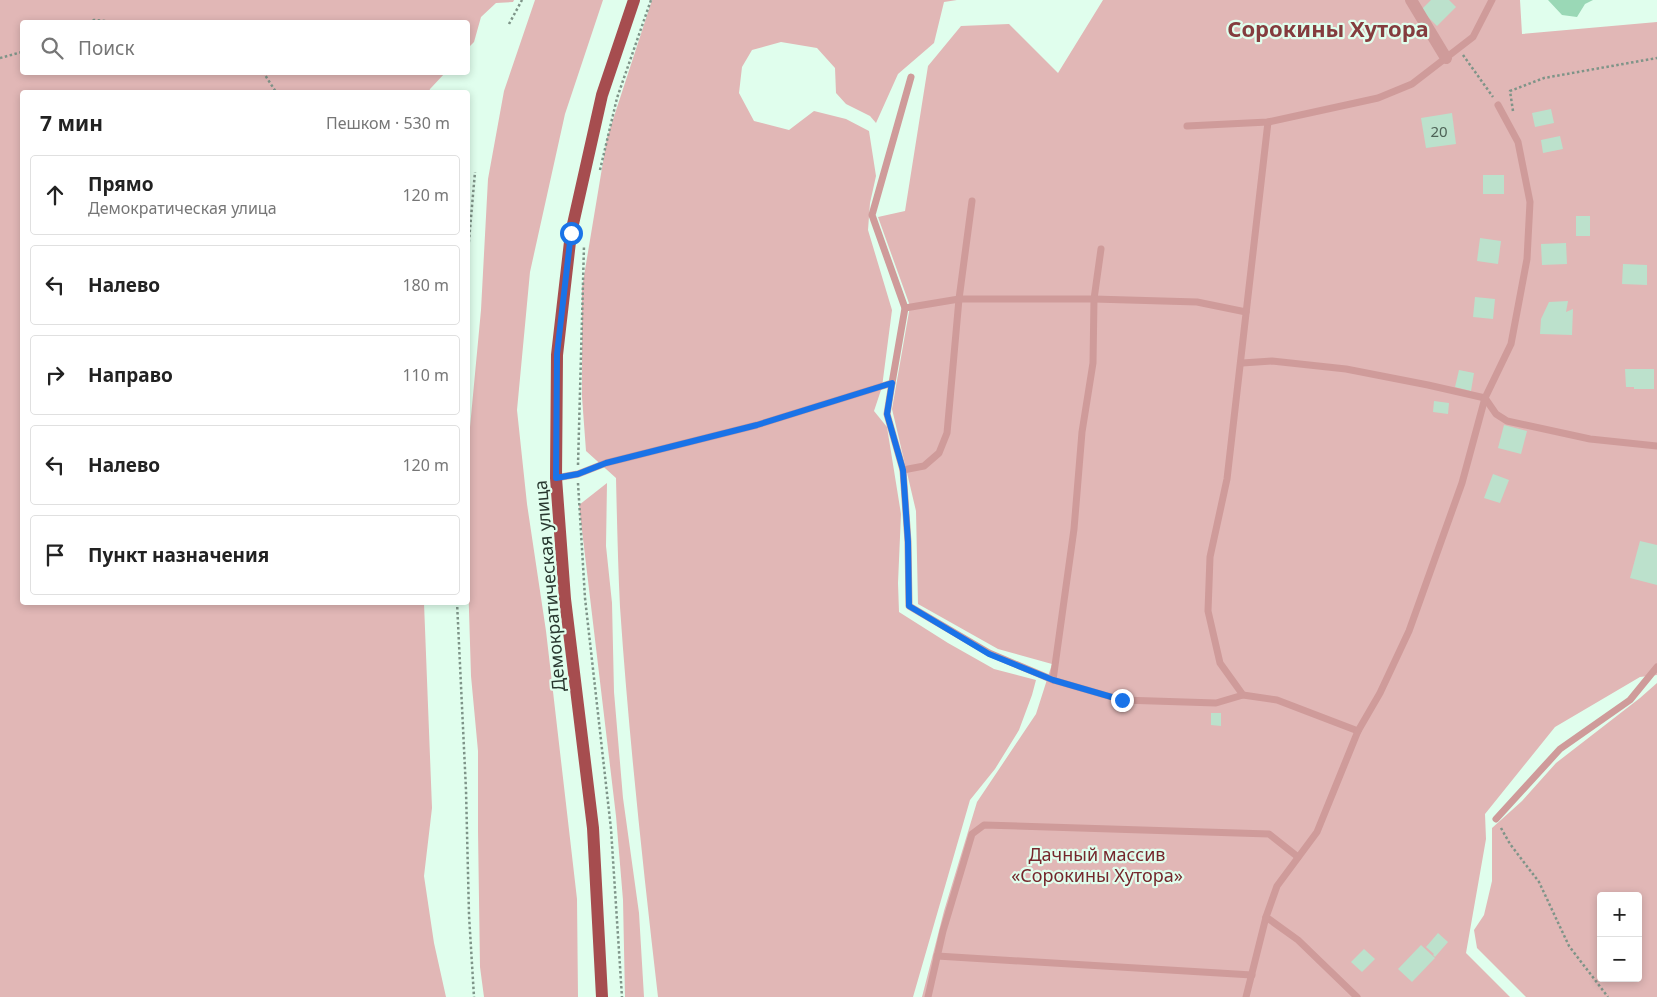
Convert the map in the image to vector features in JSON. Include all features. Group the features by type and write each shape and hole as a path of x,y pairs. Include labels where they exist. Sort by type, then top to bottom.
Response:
{"main road":[{"name":"Демократическая улица","path":"602,997 593,828 565,599 556,478 557,354 571,233 602,94 634,0"}],"street":[{"path":"1410,0 1446,58"}],"lane":[{"path":"1187,126 1268,122 1378,98 1412,84 1473,37 1492,0"},
{"path":"911,77 872,215 905,308 887,414 903,470 908,542 909,606 989,654 1053,680 1122,700 1216,703 1242,694 1277,700 1358,731"},
{"path":"1246,997 1266,917 1277,886 1317,832 1358,731 1380,693 1409,631 1462,483 1485,398 1511,344 1527,259 1530,202 1518,142 1498,105"},
{"path":"1242,694 1220,663 1208,611 1210,557 1227,479 1242,363 1268,122"},
{"path":"903,470 924,466 938,453 947,433 972,201"},
{"path":"1053,680 1074,529 1082,432 1093,363 1094,300 1101,249"},
{"path":"905,308 960,300 1094,300 1197,302 1246,312"},
{"path":"1242,363 1272,361 1346,370 1428,385 1485,398 1496,414 1507,421 1590,439 1657,446"},
{"path":"556,478 578,474 606,463 757,425 892,383"},
{"path":"1496,819 1560,749 1630,700 1657,667"},
{"path":"928,997 972,834 984,825 1269,834 1298,857"},
{"path":"1266,917 1298,940 1357,997"},
{"path":"938,956 1252,975"}],"path":[{"path":"509,24 522,0"},
{"path":"598,176 617,98 651,0"},
{"path":"1458,48 1498,105"},
{"path":"0,58 20,53"},
{"path":"1514,117 1510,91 1544,78 1657,58"},
{"path":"265,75 275,90"},
{"path":"470,229 475,172"},
{"path":"584,243 578,474 584,598 611,829 622,997"},
{"path":"457,605 474,997"},
{"path":"1496,819 1510,844 1539,882 1569,946 1608,997"}],"green space":[{"path":"0,0 514,0 513,2 496,3 481,17 474,42 470,46 470,20 20,20 20,75 443,75 430,90 20,90 20,605 424,605 432,808 424,876 434,943 446,997 0,997"},
{"path":"535,0 603,0 565,114 530,272 517,410 527,504 546,631 577,899 578,997 484,997 480,967 478,751 471,676 469,605 470,427 481,310 488,179 504,91"},
{"path":"652,0 957,0 944,2 934,43 898,74 876,123 870,116 846,104 836,93 835,68 817,48 781,42 752,50 742,67 739,93 754,121 789,130 814,111 846,119 869,131 876,176 870,203 868,230 892,310 882,387 874,411 887,427 901,514 898,583 899,612 994,669 1036,680 1019,730 995,769 970,800 913,997 658,997 637,802 624,656 619,591 616,478 586,451 582,397 582,288 607,138"},
{"name":"Дачный массив «Сорокины Хутора»","path":"1103,0 1520,0 1522,34 1657,22 1657,675 1640,677 1555,727 1485,814 1486,839 1466,953 1510,997 922,997 944,911 977,802 1036,714 1052,664 998,649 918,604 916,511 892,409 910,306 878,217 905,211 928,66 961,26 1009,24 1058,73"},
{"path":"607,483 606,546 612,603 614,692 623,798 639,913 644,997 625,997 623,900 616,816 579,505"},
{"path":"1657,683 1657,997 1526,997 1477,948 1474,930 1484,915 1492,881 1492,828 1522,801 1556,763"}],"shaded area":[{"path":"1548,0 1593,0 1585,4 1577,17 1562,15"}],"building":[{"path":"1431,0 1449,0 1456,7 1437,26 1421,10"},
{"path":"1551,109 1554,123 1535,127 1532,113"},
{"path":"1452,113 1456,144 1426,148 1421,118"},
{"path":"1560,136 1563,149 1543,153 1541,140"},
{"path":"1483,175 1504,175 1504,194 1483,194"},
{"path":"1576,216 1590,216 1590,236 1576,236"},
{"path":"1480,238 1501,241 1498,264 1477,261"},
{"path":"1566,243 1567,264 1542,265 1541,244"},
{"path":"1623,264 1647,265 1647,285 1622,284"},
{"path":"1475,297 1495,299 1493,319 1473,317"},
{"path":"1568,301 1566,312 1573,309 1572,335 1540,334 1541,319 1549,302"},
{"path":"1625,369 1654,369 1654,389 1626,387"},
{"path":"1459,370 1474,373 1471,391 1455,387"},
{"path":"1434,401 1449,403 1448,414 1433,412"},
{"path":"1504,425 1527,431 1521,454 1498,448"},
{"path":"1493,474 1509,480 1500,503 1484,498"},
{"path":"1640,541 1657,545 1657,585 1630,578"},
{"path":"1211,713 1221,713 1221,726 1211,725"},
{"path":"1438,933 1448,942 1435,957 1426,947"},
{"path":"1421,945 1435,958 1412,982 1398,969"},
{"path":"1364,949 1375,959 1362,972 1351,962"}],"district":[{"name":"Сорокины Хутора","path":"1328,28"}],"route":[{"path":"571,233 557,354 556,478 578,474 606,463 757,425 892,383 887,414 903,470 908,542 909,606 989,654 1053,680 1122,700"}]}
